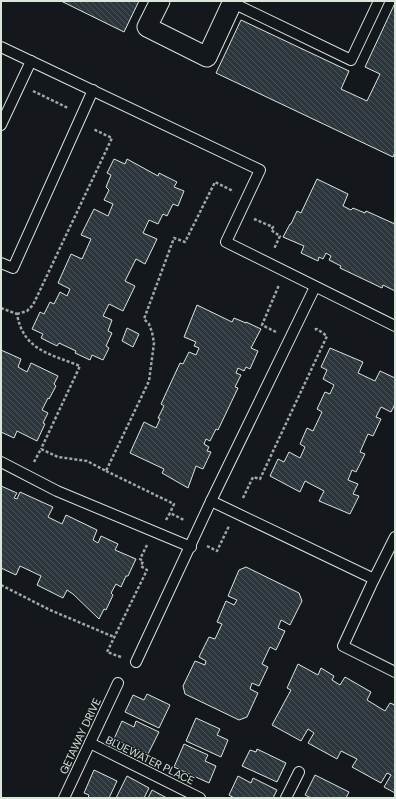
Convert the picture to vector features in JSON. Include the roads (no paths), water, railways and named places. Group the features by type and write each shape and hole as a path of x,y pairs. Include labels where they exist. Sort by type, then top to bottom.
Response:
{"street":[{"path":"160,1 146,27 207,57 233,2"}],"lane":[{"path":"233,2 351,60 379,1"},
{"path":"1,47 260,170 226,242 395,326"},
{"path":"1,125 31,61"},
{"path":"1,263 13,268 93,90"},
{"path":"136,662 191,547 211,501 315,287"},
{"path":"1,462 57,491 191,547"},
{"path":"211,501 374,579"},
{"path":"395,537 343,646 395,672"},
{"name":"GETAWAY DRIVE","path":"64,798 118,683"},
{"name":"BLUEWATER PLACE","path":"90,743 200,798"},
{"path":"286,798 299,772"}]}
